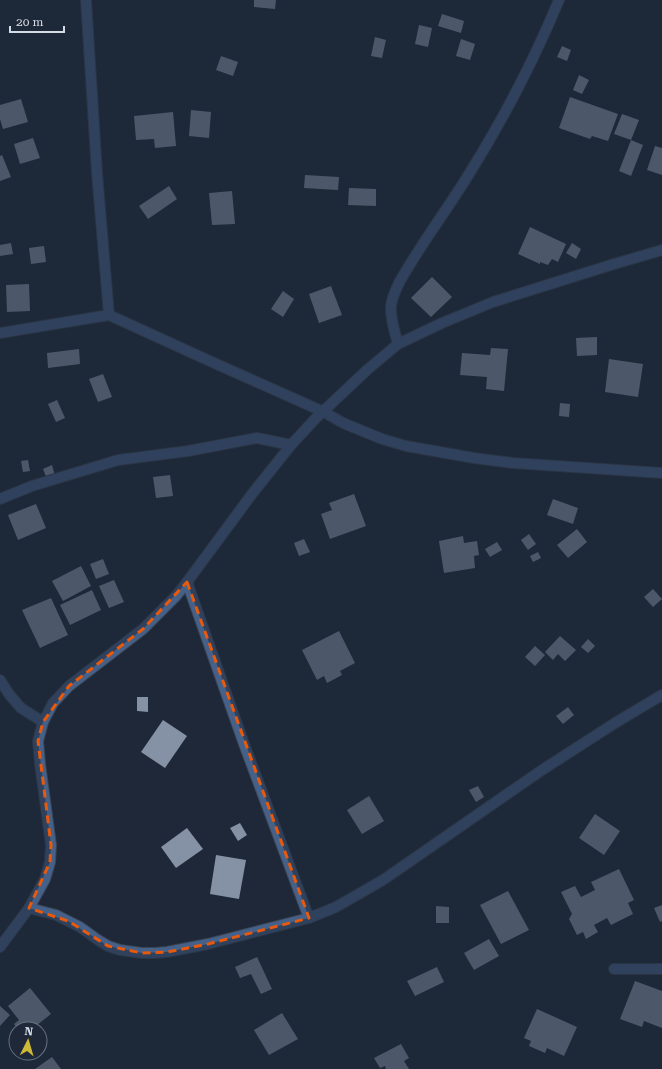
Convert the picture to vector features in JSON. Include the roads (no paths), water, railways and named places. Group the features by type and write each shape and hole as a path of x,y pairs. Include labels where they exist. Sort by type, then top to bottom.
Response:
{"street":[{"path":"86,0 96,173 109,315"},
{"path":"398,344 392,318 391,305 400,281 470,173 507,109 544,36 559,0"},
{"path":"0,947 29,908 45,879 50,862 51,845 38,741 43,722 54,704 69,686 143,628 163,610 187,582 252,494 291,445 316,418 398,344 442,323 493,302 662,250"},
{"path":"0,333 109,315 324,412 343,423 382,439 406,446 513,462 662,473"},
{"path":"0,499 32,486 118,460 188,451 257,438 291,445"},
{"path":"187,582 247,751 309,918"},
{"path":"0,680 21,708 43,722"},
{"path":"29,908 56,915 80,927 108,946 120,950 142,953 167,952 208,944 309,918 336,907 383,880 542,770 662,695"},
{"path":"614,969 662,969"}]}
